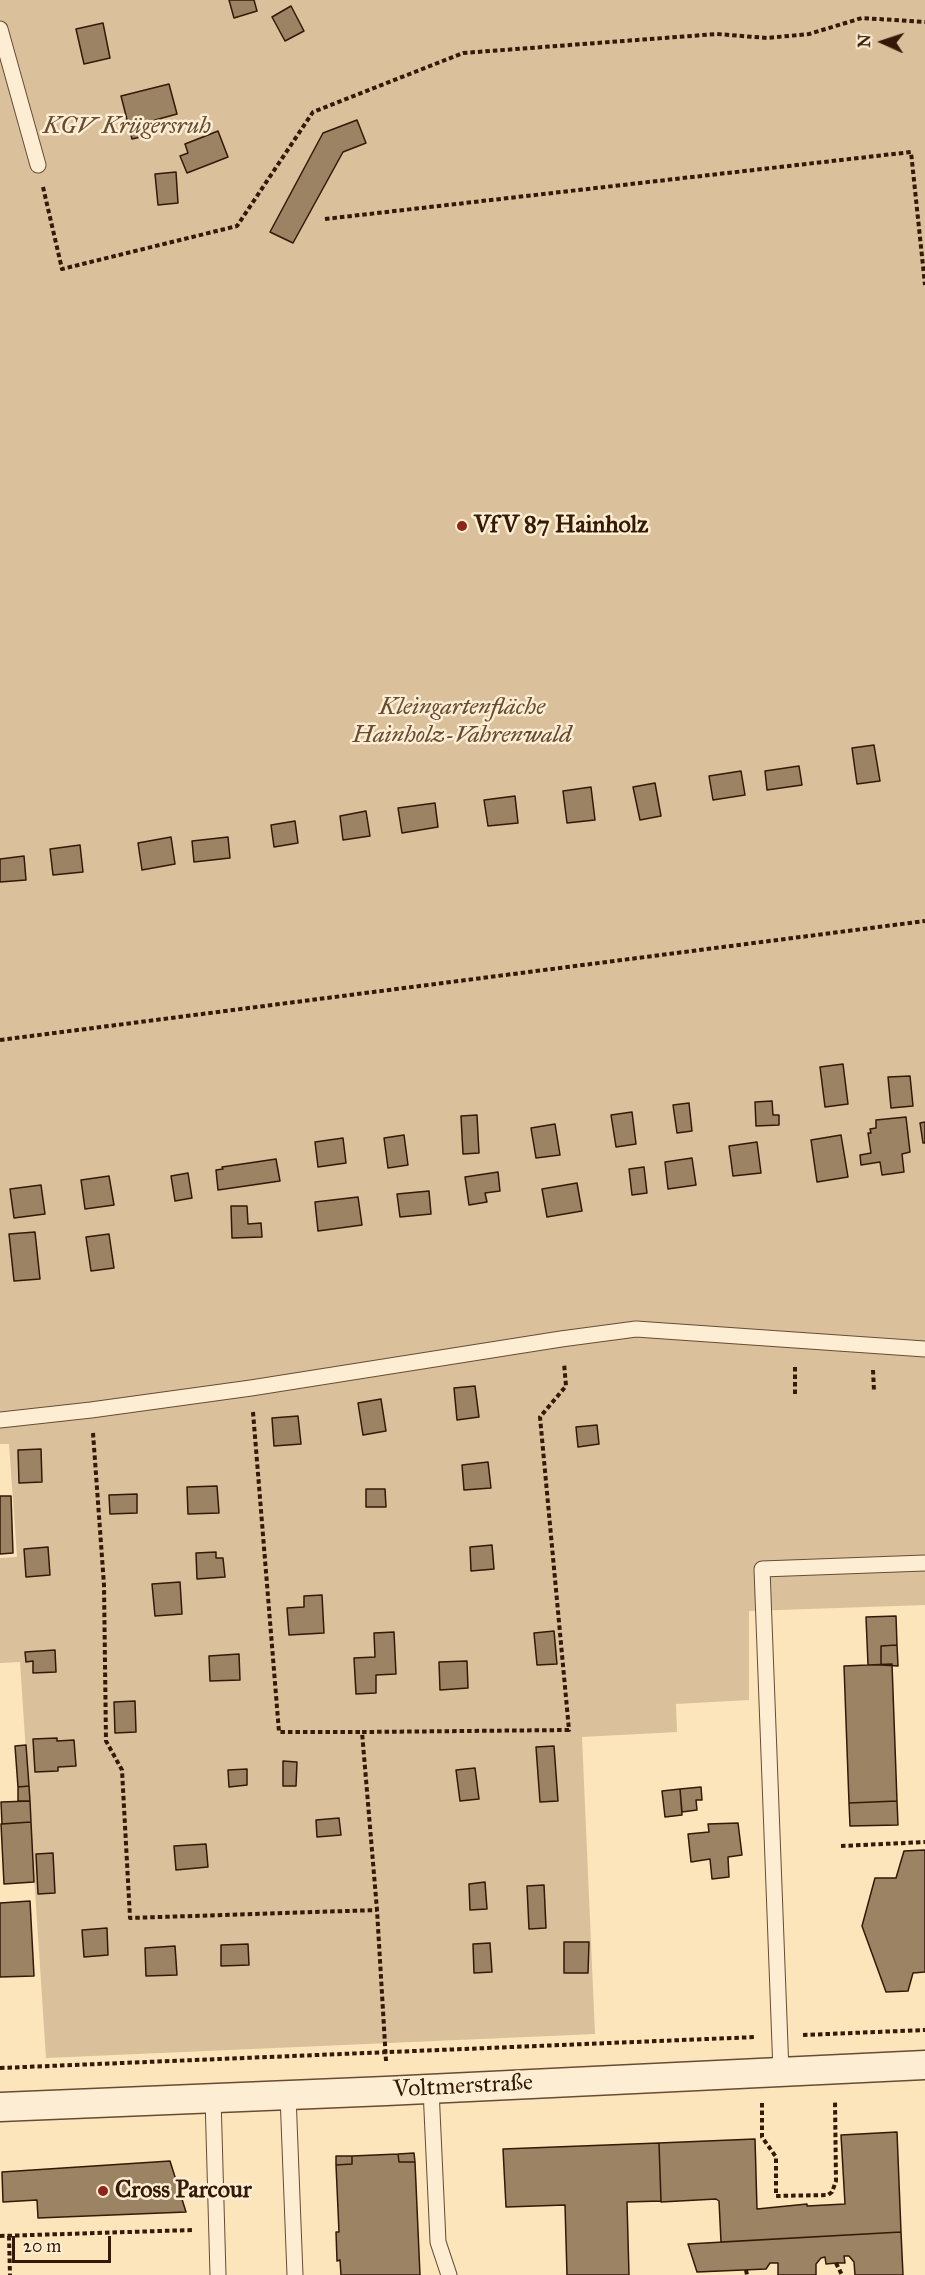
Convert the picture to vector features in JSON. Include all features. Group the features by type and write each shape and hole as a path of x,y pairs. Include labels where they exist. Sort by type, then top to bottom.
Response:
{"street":[{"name":"Voltmerstraße","path":"0,2107 925,2065"}],"lane":[{"path":"0,29 38,165"},
{"path":"0,1419 91,1410 251,1388 636,1329 925,1349"},
{"path":"771,2072 779,2036 762,1569 925,1563"},
{"path":"431,2089 438,2242 448,2275"},
{"path":"288,2095 296,2275"},
{"path":"213,2097 218,2275"}],"path":[{"path":"38,165 62,269 237,226 313,112 463,53 717,34 767,38 809,34 862,18 925,22"},
{"path":"325,219 911,152 925,285"},
{"path":"0,1040 925,921"},
{"path":"251,1388 279,1732 569,1730 540,1417 566,1386 561,1339"},
{"path":"91,1410 104,1584 106,1741 122,1770 130,1918 377,1910"},
{"path":"362,1732 377,1910 386,2052 386,2091"},
{"path":"841,1846 925,1842"},
{"path":"0,2068 925,2030"},
{"path":"771,2072 762,2137 776,2157 776,2196 828,2195 832,2192 836,2181 834,2069"},
{"path":"836,2171 843,2171"},
{"path":"795,2196 795,2204"},
{"path":"0,2236 217,2229"},
{"path":"9,2236 10,2275"},
{"path":"836,2263 842,2275"}],"green space":[{"name":"Kleingartenfläche Hainholz-Vahrenwald","path":"0,0 925,0 925,1605 749,1611 749,1700 676,1704 677,1732 582,1737 595,2034 46,2058 20,1662 0,1663 0,1558 17,1557 9,1444 0,1444"}],"building":[{"path":"229,0 254,0 257,11 234,18"},
{"path":"291,6 304,31 285,41 272,17"},
{"path":"103,23 110,58 84,64 76,29"},
{"path":"169,84 177,114 155,120 158,133 132,139 121,96"},
{"path":"357,120 366,143 343,152 293,243 270,232 323,133"},
{"path":"218,131 228,157 187,173 180,156 188,153 185,144"},
{"path":"176,172 178,203 158,205 155,174"},
{"path":"874,745 880,781 857,784 852,748"},
{"path":"799,766 802,785 767,790 765,771"},
{"path":"741,771 745,795 713,800 709,776"},
{"path":"655,783 661,816 640,820 633,787"},
{"path":"591,787 595,820 567,823 563,791"},
{"path":"515,796 518,823 488,826 484,800"},
{"path":"435,803 438,827 402,833 398,808"},
{"path":"366,811 370,836 343,840 340,816"},
{"path":"295,821 298,843 274,847 271,825"},
{"path":"171,837 175,864 142,870 138,843"},
{"path":"228,837 230,858 194,862 192,841"},
{"path":"80,845 83,872 53,875 50,849"},
{"path":"24,856 26,880 0,882 0,859"},
{"path":"843,1064 848,1104 825,1107 820,1067"},
{"path":"910,1076 913,1106 891,1108 888,1077"},
{"path":"772,1101 773,1115 779,1115 779,1125 756,1126 755,1102"},
{"path":"689,1103 692,1131 677,1133 673,1105"},
{"path":"632,1112 636,1144 616,1147 611,1115"},
{"path":"477,1115 479,1153 463,1154 461,1116"},
{"path":"906,1117 910,1152 902,1154 904,1172 882,1175 880,1162 861,1165 860,1155 871,1153 868,1133 871,1133 870,1129 876,1128 876,1120"},
{"path":"925,1122 925,1143 923,1143 920,1123"},
{"path":"555,1124 560,1155 536,1158 531,1128"},
{"path":"404,1135 408,1165 388,1168 384,1138"},
{"path":"841,1135 848,1177 817,1182 811,1140"},
{"path":"343,1138 346,1163 318,1167 315,1142"},
{"path":"757,1142 761,1173 733,1176 729,1146"},
{"path":"692,1158 696,1185 668,1189 665,1162"},
{"path":"276,1159 280,1181 218,1190 216,1170 223,1169 222,1167"},
{"path":"644,1167 647,1193 632,1195 629,1169"},
{"path":"498,1172 500,1191 485,1193 487,1202 469,1205 465,1177"},
{"path":"188,1173 192,1198 175,1201 171,1176"},
{"path":"109,1176 114,1205 85,1209 81,1180"},
{"path":"577,1183 582,1211 547,1217 542,1189"},
{"path":"41,1185 45,1214 14,1218 10,1189"},
{"path":"429,1191 431,1214 400,1217 397,1194"},
{"path":"358,1197 362,1225 318,1231 315,1202"},
{"path":"231,1206 247,1206 248,1224 261,1223 262,1237 232,1238"},
{"path":"35,1232 40,1279 14,1281 9,1234"},
{"path":"109,1234 114,1268 91,1271 86,1237"},
{"path":"475,1386 479,1417 457,1420 454,1388"},
{"path":"381,1399 386,1431 363,1435 358,1403"},
{"path":"298,1416 301,1444 274,1446 272,1418"},
{"path":"597,1425 599,1444 578,1447 576,1427"},
{"path":"41,1449 42,1482 19,1483 18,1450"},
{"path":"488,1462 491,1488 464,1490 462,1465"},
{"path":"217,1486 219,1513 188,1514 187,1487"},
{"path":"366,1489 385,1489 386,1507 366,1507"},
{"path":"137,1494 137,1513 110,1514 109,1495"},
{"path":"0,1496 11,1496 13,1553 0,1554"},
{"path":"492,1545 494,1569 471,1571 470,1547"},
{"path":"48,1547 50,1575 26,1577 24,1549"},
{"path":"216,1552 216,1558 223,1558 225,1577 197,1579 196,1553"},
{"path":"180,1582 182,1614 155,1616 152,1584"},
{"path":"322,1595 324,1633 289,1635 287,1608 304,1607 304,1596"},
{"path":"896,1616 897,1645 881,1646 881,1665 868,1665 866,1617"},
{"path":"554,1631 557,1664 537,1665 534,1633"},
{"path":"394,1632 396,1674 376,1675 376,1693 356,1694 354,1658 375,1657 374,1633"},
{"path":"897,1645 898,1666 881,1665 881,1646"},
{"path":"55,1650 56,1672 33,1673 33,1661 26,1662 25,1652"},
{"path":"239,1654 240,1680 210,1681 209,1656"},
{"path":"467,1661 468,1688 440,1690 439,1662"},
{"path":"892,1664 897,1801 849,1803 844,1666"},
{"path":"135,1701 136,1732 115,1733 114,1702"},
{"path":"57,1738 57,1741 74,1740 76,1766 58,1767 58,1771 35,1772 33,1739"},
{"path":"26,1745 29,1786 18,1787 15,1746"},
{"path":"554,1746 558,1801 540,1802 536,1747"},
{"path":"283,1761 297,1762 296,1786 283,1786"},
{"path":"475,1768 479,1799 460,1801 456,1770"},
{"path":"247,1769 247,1785 229,1787 228,1770"},
{"path":"29,1786 30,1801 18,1801 18,1787"},
{"path":"701,1787 702,1800 696,1800 697,1810 682,1812 680,1789"},
{"path":"680,1789 682,1815 665,1817 662,1791"},
{"path":"30,1801 31,1822 2,1824 1,1802"},
{"path":"897,1801 898,1825 850,1826 849,1803"},
{"path":"339,1818 341,1835 317,1837 316,1820"},
{"path":"31,1822 34,1882 4,1884 1,1824"},
{"path":"738,1823 742,1855 728,1857 729,1877 712,1879 710,1859 691,1862 688,1834 709,1832 708,1824"},
{"path":"206,1844 208,1867 176,1870 174,1846"},
{"path":"925,1850 925,1972 913,1973 908,1991 886,1992 862,1926 875,1878 896,1878 904,1851"},
{"path":"53,1853 55,1893 38,1894 36,1854"},
{"path":"485,1882 487,1909 470,1910 469,1884"},
{"path":"544,1885 546,1928 529,1929 527,1886"},
{"path":"30,1901 34,1976 0,1977 0,1903"},
{"path":"107,1928 108,1955 84,1957 82,1930"},
{"path":"564,1942 589,1942 588,1973 564,1973"},
{"path":"490,1943 492,1972 474,1973 473,1944"},
{"path":"248,1944 249,1965 221,1966 221,1945"},
{"path":"175,1946 177,1975 146,1976 145,1948"},
{"path":"897,2132 901,2232 721,2242 719,2201 716,2199 661,2202 659,2143 755,2139 757,2209 807,2204 807,2206 845,2204 841,2135"},
{"path":"659,2143 661,2201 627,2202 629,2275 567,2275 565,2205 506,2207 503,2149"},
{"path":"414,2153 415,2162 399,2162 398,2154"},
{"path":"398,2154 399,2162 415,2162 420,2275 341,2275 340,2260 337,2261 336,2232 339,2232 336,2165 352,2164 352,2156"},
{"path":"336,2156 352,2156 352,2164 336,2165"},
{"path":"170,2161 186,2212 38,2218 37,2200 3,2202 2,2172"},
{"path":"901,2232 903,2275 855,2275 854,2262 849,2256 844,2256 845,2263 826,2264 825,2257 821,2258 816,2264 816,2275 778,2275 778,2263 770,2263 766,2269 697,2272 688,2244"}],"place":[{"name":"VfV 87 Hainholz","path":"462,526"},
{"name":"Cross Parcour","path":"103,2191"}],"park label":[{"name":"KGV Krügersruh","path":"127,127"}]}
